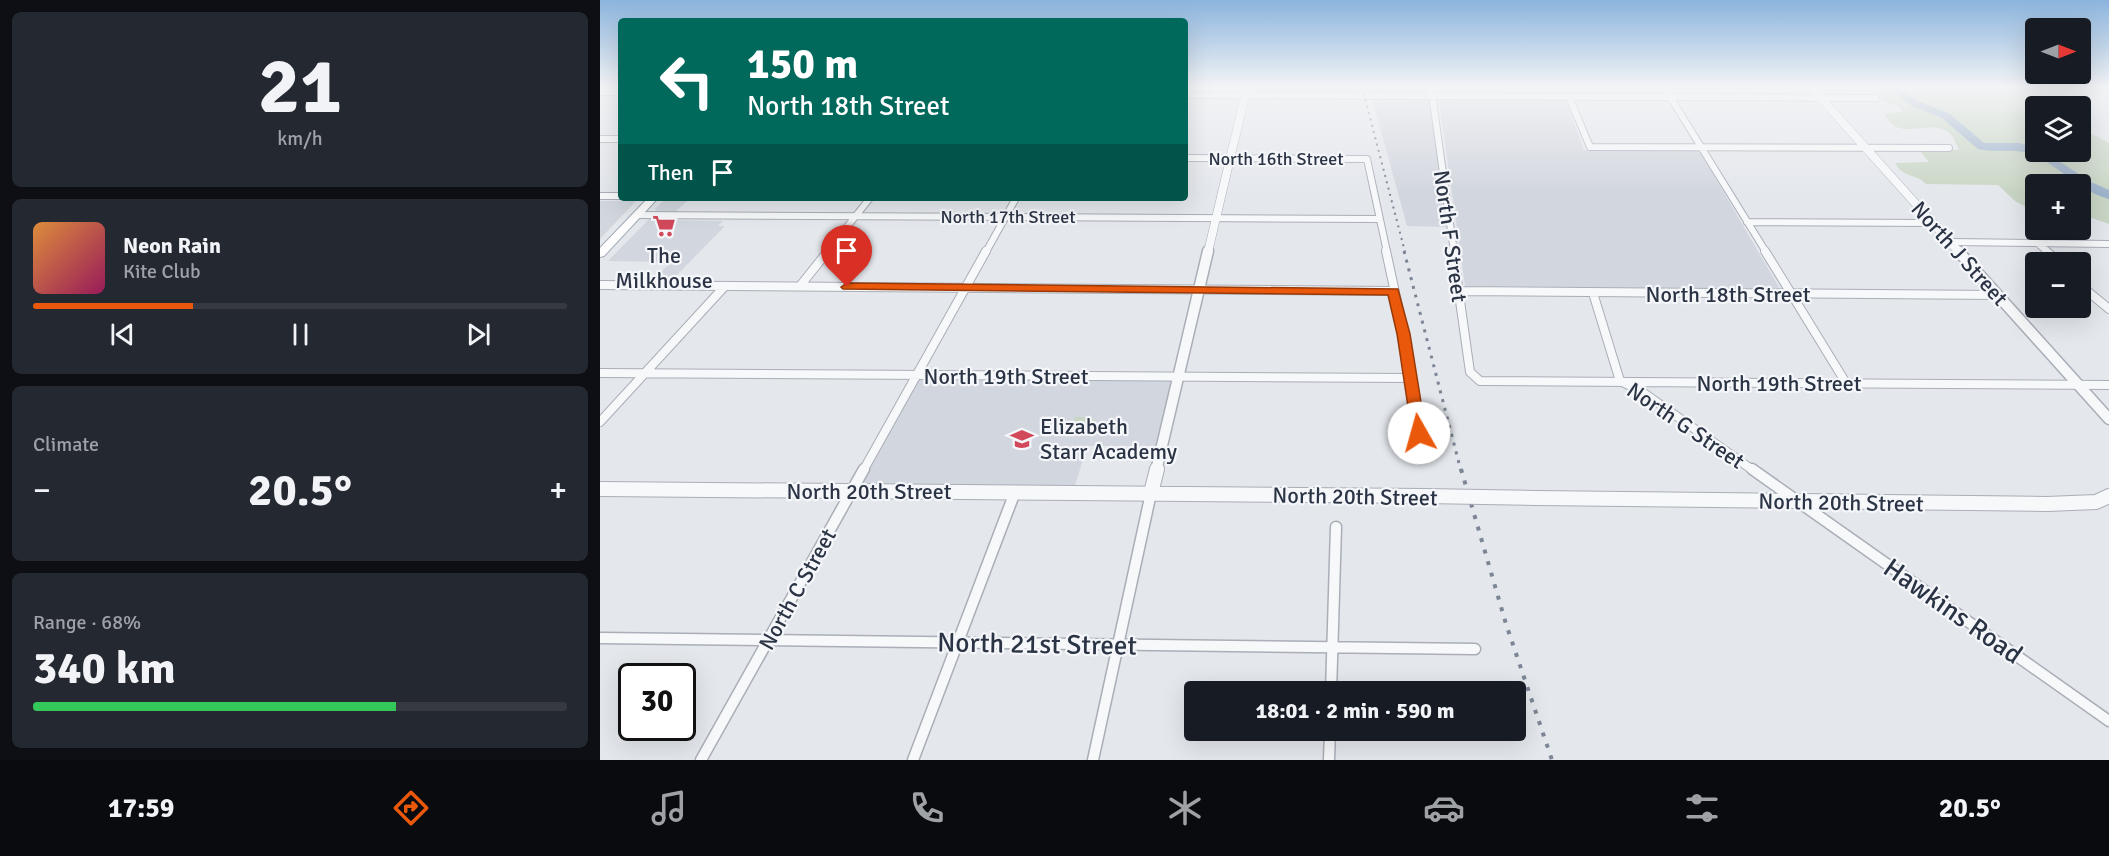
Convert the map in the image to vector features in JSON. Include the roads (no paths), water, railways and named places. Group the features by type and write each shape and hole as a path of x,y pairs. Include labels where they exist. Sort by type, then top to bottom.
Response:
{"main road":[{"path":"600,254 650,201"}],"street":[{"path":"1093,760 1198,289 1238,122"},
{"name":"North F Street","path":"1436,122 1470,372 1480,381"},
{"path":"1580,122 1590,147 1949,148"},
{"path":"1687,122 1846,383"},
{"name":"North J Street","path":"1842,122 2109,418"},
{"path":"600,139 618,139"},
{"name":"North 16th Street","path":"1188,158 1367,159 1378,219"},
{"path":"600,196 618,196"},
{"path":"800,286 868,201"},
{"name":"North C Street","path":"701,760 1014,201"},
{"name":"North 17th Street","path":"638,215 1378,219"},
{"path":"1378,219 1411,378 1419,433"},
{"path":"1747,222 1933,223"},
{"path":"1951,242 2109,244"},
{"path":"2037,243 2047,252"},
{"path":"600,285 1394,291"},
{"path":"600,422 725,286"},
{"name":"North 18th Street","path":"1459,291 1998,295"},
{"name":"North G Street","path":"1593,293 1620,381 1641,391 1797,501"},
{"path":"2091,294 2109,309"},
{"name":"North 19th Street","path":"600,373 1411,378"},
{"name":"North 19th Street","path":"1480,381 2109,385"},
{"name":"North 20th Street","path":"600,489 2078,504 2096,502 2109,496"},
{"path":"913,760 1015,492"},
{"name":"Hawkins Road","path":"1797,501 2109,720"},
{"path":"1331,681 1336,527"},
{"name":"North 21st Street","path":"600,638 1475,649"},
{"path":"1329,760 1330,741"}],"waterway":[{"path":"1955,122 1982,147 2019,146 2039,153 2087,185 2109,195"}],"railway":[{"path":"1371,122 1405,252"},
{"path":"1404,251 1461,471"},
{"path":"1461,469 1506,624 1552,760"}],"place":[{"name":"The Milkhouse","path":"664,226"},
{"name":"Elizabeth Starr Academy","path":"1022,439"}]}
